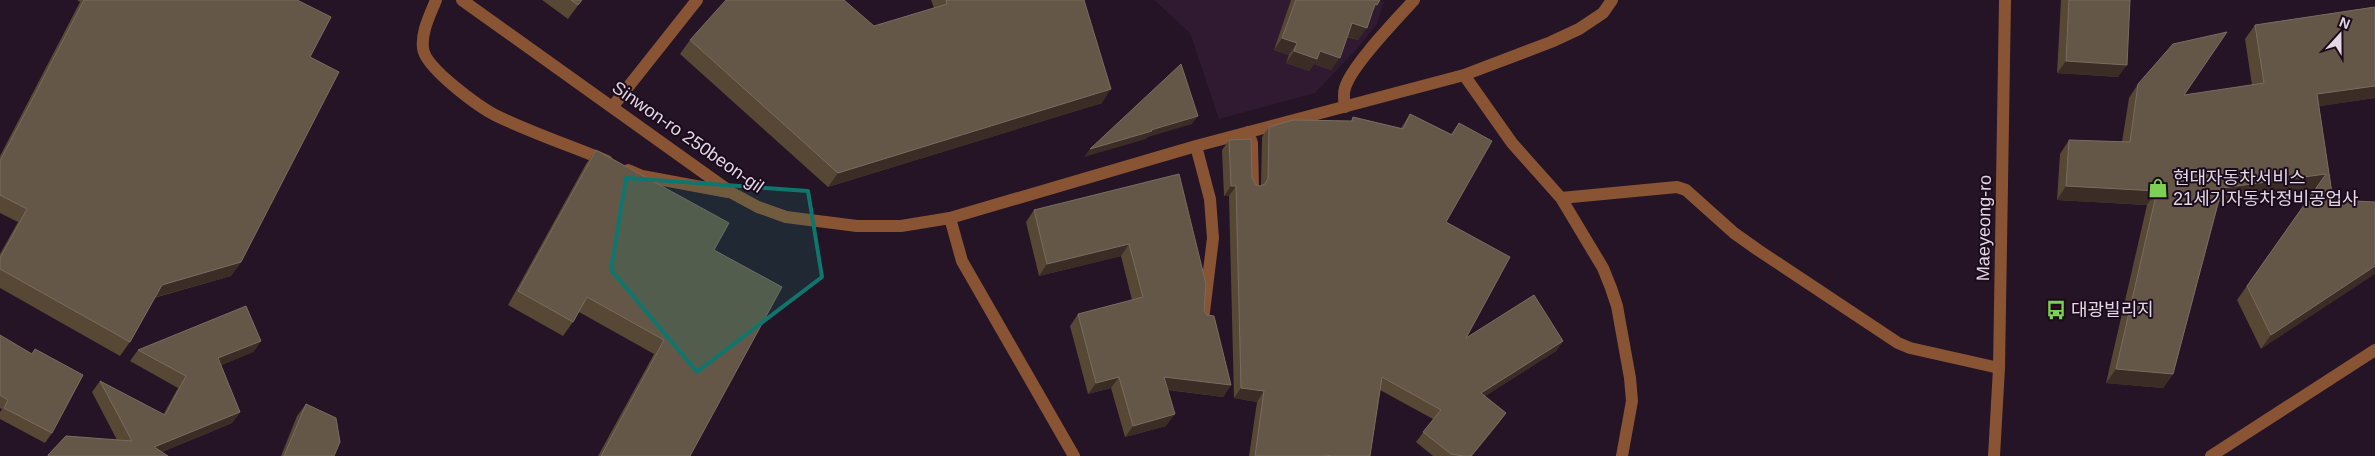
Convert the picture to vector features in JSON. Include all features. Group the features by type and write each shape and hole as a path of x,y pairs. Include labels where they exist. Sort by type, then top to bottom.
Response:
{"street":[{"path":"436,0 423,36 422,49 427,61 436,71 495,116 642,176 732,193"},
{"name":"Sinwon-ro 250beon-gil","path":"462,0 613,106 732,193 758,207 786,217 857,226 901,226 950,218 1196,146 1464,75 1551,42 1579,29 1603,13 1612,0"},
{"path":"613,106 697,0"},
{"path":"1344,107 1344,89 1349,79 1385,31 1414,0"},
{"name":"Maeyeong-ro","path":"1994,456 1999,368 2005,0"},
{"path":"1464,75 1512,143 1561,198 1603,268 1617,306 1630,378 1632,401 1622,456"},
{"path":"1248,132 1252,143 1252,188"},
{"path":"1196,146 1210,199 1213,238 1203,320"},
{"path":"1561,198 1677,187 1686,190 1752,246 1898,343 1910,348 1999,368"},
{"path":"950,218 962,261 1074,456"},
{"path":"2212,456 2375,350"}],"highlighted area":[{"path":"626,178 808,191 822,277 697,372 611,270"}],"shaded area":[{"path":"1154,0 1379,0 1384,2 1377,24 1357,49 1315,93 1219,119 1190,33"}],"building":[{"path":"84,0 297,0 331,17 310,57 339,72 241,262 162,285 130,342 0,269 0,258 27,209 0,195 0,161"},
{"path":"571,0 582,0 578,5"},
{"path":"726,0 844,0 874,26 947,4 946,0 1084,0 1111,89 838,173 690,40"},
{"path":"1296,0 1380,0 1377,5 1375,4 1367,28 1352,23 1340,58 1320,51 1317,59 1294,51 1297,43 1282,38"},
{"path":"2069,0 2130,0 2127,65 2066,61"},
{"path":"2375,7 2375,86 2317,94 2333,200 2375,202 2375,266 2271,335 2247,286 2326,174 2222,188 2173,374 2116,369 2157,191 2066,186 2069,140 2130,142 2138,84 2173,44 2227,32 2184,95 2264,83 2255,25"},
{"path":"1181,64 1198,116 1090,149"},
{"path":"1410,114 1452,135 1459,123 1492,141 1446,222 1510,257 1466,338 1534,295 1563,341 1481,393 1506,413 1471,456 1451,454 1423,432 1441,410 1382,377 1370,456 1255,456 1264,391 1241,388 1236,186 1231,186 1229,140 1251,139 1252,178 1256,185 1260,186 1265,184 1268,178 1269,127 1293,120 1352,121 1353,117 1403,129"},
{"path":"596,150 729,223 714,250 782,287 690,456 601,456 664,340 587,297 573,322 518,291"},
{"path":"1179,174 1206,284 1204,311 1207,315 1214,316 1231,385 1164,377 1175,414 1133,426 1119,377 1096,383 1078,314 1143,297 1129,244 1047,264 1034,210"},
{"path":"246,306 261,341 218,358 240,412 154,447 168,456 48,455 66,436 132,441 100,381 165,415 186,376 138,350"},
{"path":"0,335 32,354 35,349 83,375 52,433 4,408 8,400 0,395"},
{"path":"306,404 336,418 340,442 334,456 284,456"}],"place":[{"name":"현대자동차서비스 21세기자동차정비공업사","path":"2158,188"},
{"name":"대광빌리지","path":"2056,310"}]}
